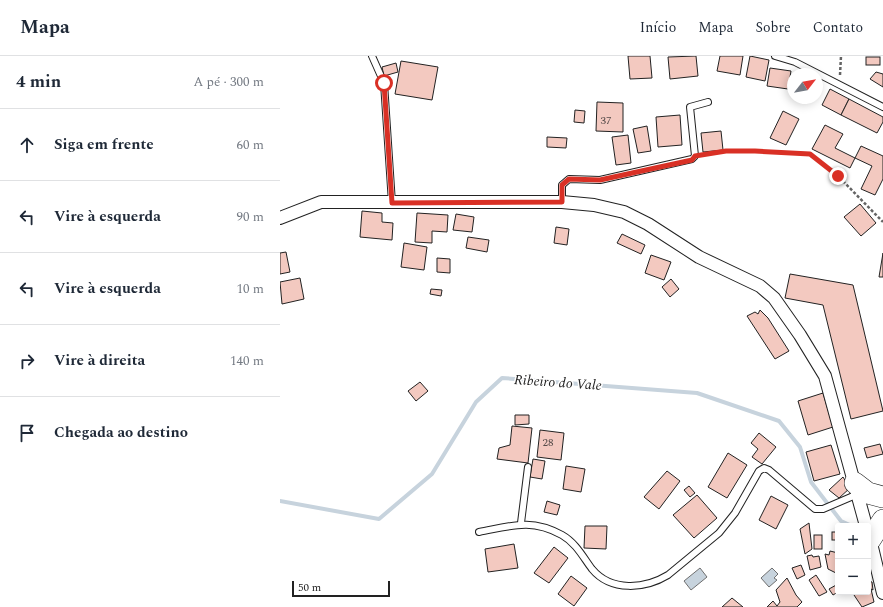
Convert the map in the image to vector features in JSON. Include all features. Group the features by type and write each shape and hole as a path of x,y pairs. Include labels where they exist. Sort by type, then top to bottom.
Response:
{"highway":[{"path":"856,489 883,497"},
{"path":"871,530 883,520"}],"street":[{"path":"280,218 321,202 562,202 594,204 624,212 648,224 699,257 760,286 774,298 800,335 825,376 865,523"},
{"path":"871,545 883,593"}],"lane":[{"path":"372,56 384,83 392,203"},
{"path":"775,56 795,62 883,107"},
{"path":"562,202 562,185 569,179 600,180 692,160 695,156 690,108 708,102"},
{"path":"521,523 528,467"},
{"path":"479,532 521,523 549,530 562,535 577,549 593,570 603,580 614,584 640,586 660,580 668,575 719,533 735,513 759,471 764,468 769,470 814,509 824,509 856,489"}],"path":[{"path":"840,83 841,56"},
{"path":"695,156 733,151 810,154 838,176 883,222"}],"shaded area":[{"path":"700,568 707,577 691,590 684,581"},
{"path":"772,568 778,574 774,578 777,580 769,587 761,578"}],"building":[{"path":"628,56 650,56 652,78 630,79"},
{"path":"696,56 698,76 670,79 668,57"},
{"path":"720,56 743,56 740,75 717,71"},
{"path":"750,56 769,60 765,81 746,77"},
{"path":"866,57 880,57 880,65 866,65"},
{"path":"401,61 438,67 432,100 395,94"},
{"path":"396,63 398,72 384,76 382,67"},
{"path":"770,68 787,70 787,89 767,86"},
{"path":"876,72 883,74 883,87 870,79"},
{"path":"830,89 849,99 841,115 822,105"},
{"path":"849,99 883,117 883,122 877,133 841,115"},
{"path":"597,102 623,103 623,132 596,131"},
{"path":"575,110 585,111 584,123 574,122"},
{"path":"783,111 799,119 786,145 770,138"},
{"path":"680,115 682,145 658,147 656,117"},
{"path":"825,125 843,134 835,148 855,158 850,168 812,149"},
{"path":"647,126 651,151 638,153 633,129"},
{"path":"721,131 723,150 703,152 701,133"},
{"path":"628,135 631,163 616,165 612,137"},
{"path":"547,137 567,138 566,148 547,147"},
{"path":"861,146 883,156 883,179 875,195 861,189 872,166 855,158"},
{"path":"860,204 876,223 861,236 844,217"},
{"path":"362,211 382,213 382,222 393,223 392,240 360,237"},
{"path":"417,213 448,215 447,232 432,231 432,243 415,242"},
{"path":"456,214 474,217 472,232 453,230"},
{"path":"556,227 569,229 567,245 554,243"},
{"path":"622,234 645,245 641,254 617,243"},
{"path":"468,237 489,240 487,252 466,248"},
{"path":"404,243 427,247 424,270 401,267"},
{"path":"286,252 290,272 280,274 280,253"},
{"path":"883,253 883,277 879,277"},
{"path":"651,255 671,262 664,280 645,273"},
{"path":"437,258 450,259 450,273 437,272"},
{"path":"790,274 853,285 883,411 851,419 823,305 785,298"},
{"path":"300,278 304,299 282,304 280,282"},
{"path":"671,279 679,289 670,297 662,287"},
{"path":"431,289 442,290 441,296 430,294"},
{"path":"760,310 768,318 789,351 775,359 747,316 755,312 758,314"},
{"path":"420,382 428,391 416,401 408,391"},
{"path":"823,393 833,427 808,435 798,401"},
{"path":"515,415 529,415 529,424 515,425"},
{"path":"512,426 532,428 528,463 497,459 499,448 510,445"},
{"path":"540,430 564,433 561,460 537,457"},
{"path":"759,433 776,447 762,464 752,457 758,449 751,443"},
{"path":"880,444 883,454 867,458 864,448"},
{"path":"831,445 840,474 814,481 806,452"},
{"path":"728,453 747,465 727,498 708,487"},
{"path":"533,459 545,461 542,479 530,477"},
{"path":"566,466 585,469 581,492 563,489"},
{"path":"667,471 680,481 659,509 644,497"},
{"path":"843,477 850,488 839,498 829,490"},
{"path":"689,486 695,493 690,497 684,490"},
{"path":"697,495 717,518 694,538 673,515"},
{"path":"771,496 788,505 776,529 759,520"},
{"path":"547,501 560,505 557,515 544,512"},
{"path":"809,523 812,549 805,554 800,529"},
{"path":"585,526 607,526 606,549 584,548"},
{"path":"832,532 835,532 835,540 832,540"},
{"path":"814,535 822,535 822,549 814,549"},
{"path":"514,544 518,568 488,572 485,549"},
{"path":"554,547 568,558 549,583 534,573"},
{"path":"830,551 835,552 835,572 828,569 825,554 829,555"},
{"path":"812,555 813,557 819,556 821,567 810,570 807,556"},
{"path":"801,565 805,575 797,579 792,568"},
{"path":"816,575 827,592 819,596 809,580"},
{"path":"571,576 587,588 574,606 558,594"},
{"path":"787,578 796,595 802,602 797,607 767,607 773,601 777,606 780,602 776,590"},
{"path":"871,582 872,582 873,590 871,589"},
{"path":"835,586 835,594 833,595 829,589"},
{"path":"871,589 874,602 862,607 854,595 871,595"},
{"path":"732,598 743,607 722,607"}],"waterway":[{"name":"Ribeiro do Vale","path":"280,501 379,519 432,474 476,402 502,378 697,393 779,421 800,447 811,482 841,521 845,523"}],"route":[{"path":"384,83 392,203 562,202 562,185 569,179 600,180 692,160 695,156 707,153 726,151 810,154 838,176"}]}
